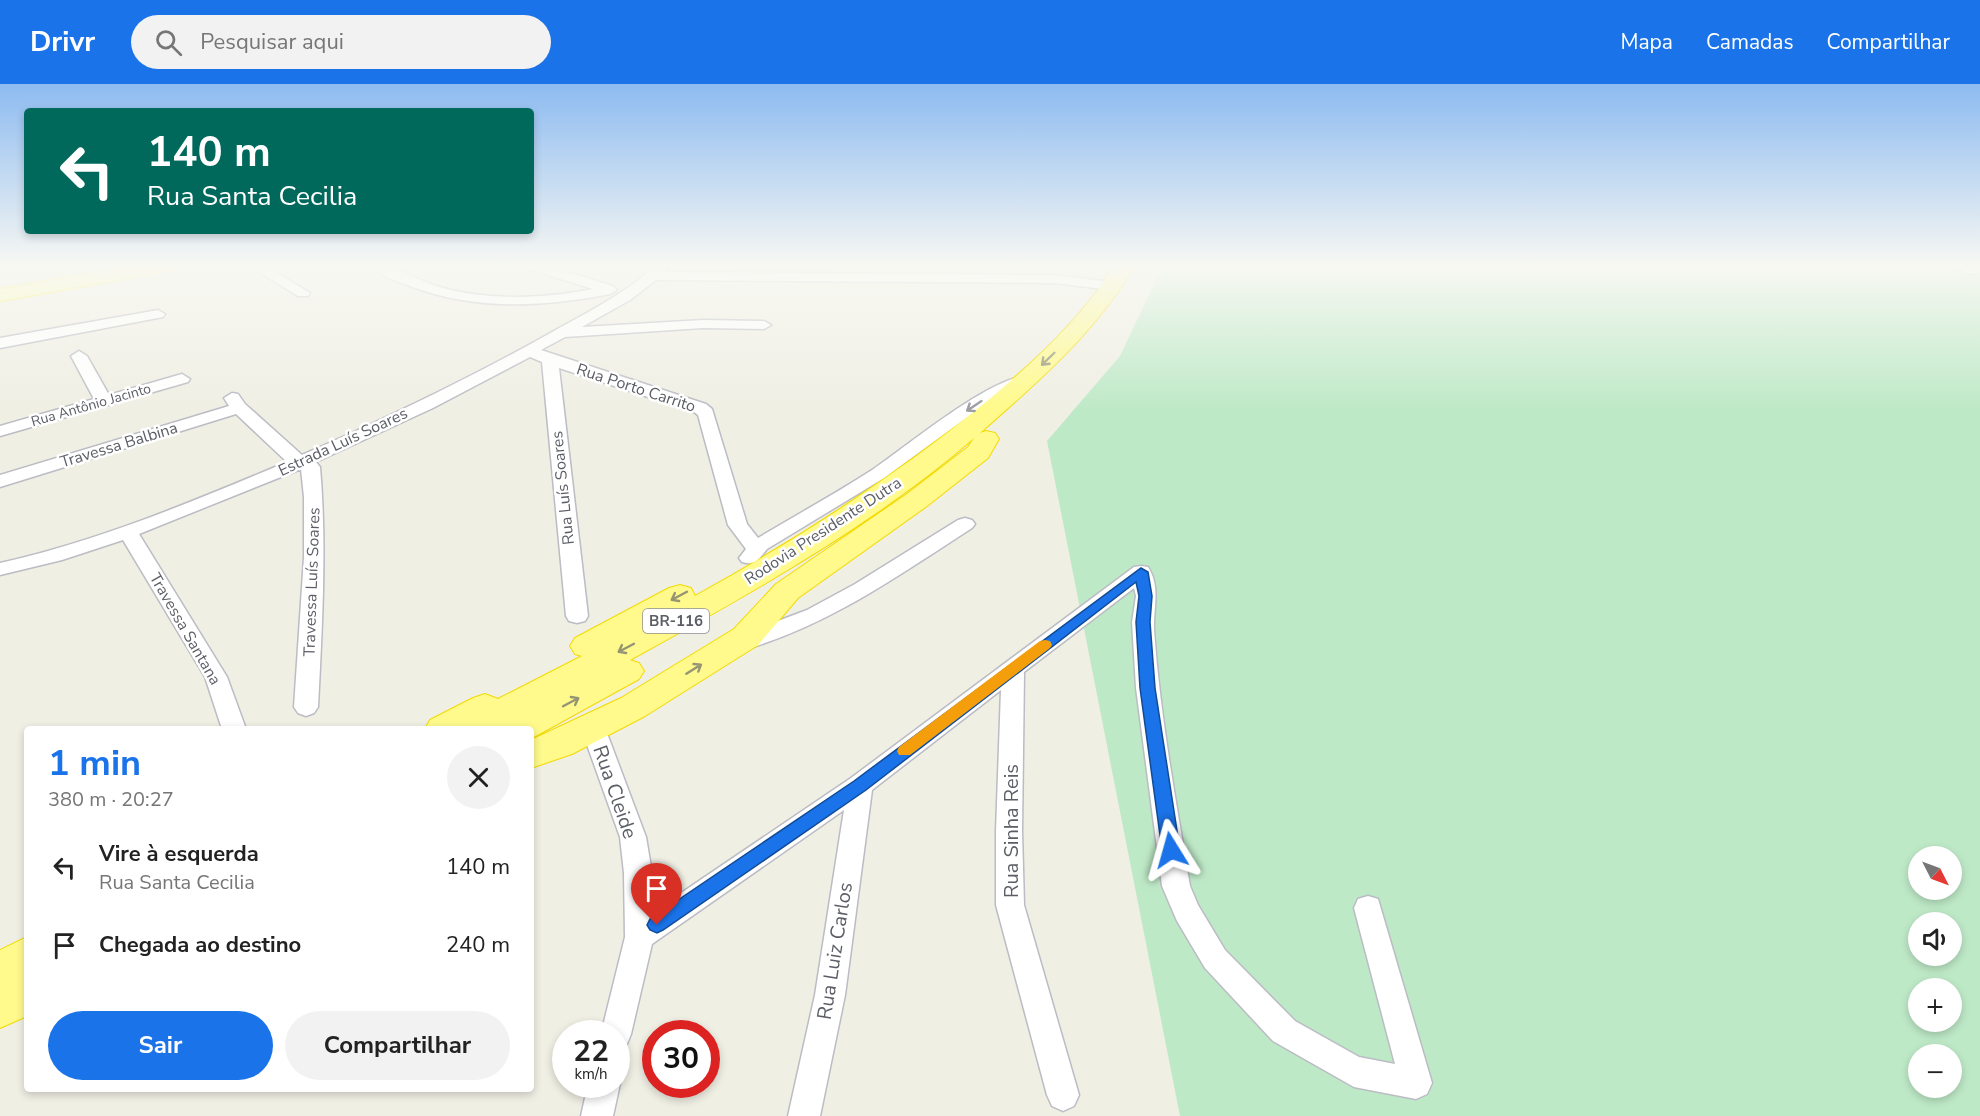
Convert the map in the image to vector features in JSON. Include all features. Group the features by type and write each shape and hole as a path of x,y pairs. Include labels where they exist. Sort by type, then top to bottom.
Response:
{"highway":[{"name":"Rodovia Presidente Dutra","path":"476,726 693,612 796,552 933,458 986,416 1026,380 1091,313"},
{"name":"Rodovia Presidente Dutra","path":"525,726 679,644 827,556 986,439 1035,399 1069,364 1112,313"},
{"path":"534,753 593,728 633,707 734,645 752,632 778,599 793,585 926,493 979,452 986,439"},
{"path":"449,726 507,695 628,621 752,553 874,499"},
{"path":"0,1009 20,973"}],"street":[{"name":"Estrada Luís Soares","path":"0,569 68,553 128,532 303,463 529,351 594,313"},
{"path":"0,343 158,314"},
{"path":"560,333 703,324 764,325"},
{"name":"Rua Porto Carrito","path":"529,351 550,360 688,402 706,413 738,525 752,553"},
{"path":"79,356 104,401"},
{"name":"Rua Luís Soares","path":"550,360 577,616"},
{"name":"Rua Antônio Jacinto","path":"0,430 182,379"},
{"path":"752,553 878,474 990,395 1026,380"},
{"name":"Travessa Balbina","path":"0,481 235,403 294,458 303,463"},
{"name":"Travessa Luís Soares","path":"303,463 311,467 315,501 313,599 306,707"},
{"path":"734,645 815,615 862,589 965,525"},
{"name":"Travessa Santana","path":"128,532 216,677 233,726"},
{"path":"639,937 860,785 1141,572 1146,596 1143,622 1147,688 1176,886 1187,912 1215,960 1284,1031 1354,1072 1416,1083 1368,908"},
{"name":"Rua Sinha Reis","path":"1013,669 1009,831 1010,905 1063,1095"},
{"name":"Rua Cleide","path":"593,728 633,837 638,873 639,937 619,1020"},
{"name":"Rua Luiz Carlos","path":"804,1116 830,995 860,785"},
{"path":"597,1116 601,1098"}],"green space":[{"path":"1140,313 1980,313 1980,1116 1180,1116 1047,441 1120,356"}],"slow traffic":[{"path":"905,751 1045,645"}],"route":[{"path":"657,925 860,785 1126,586 1141,572 1146,596 1143,622 1147,688 1171,850"}]}
